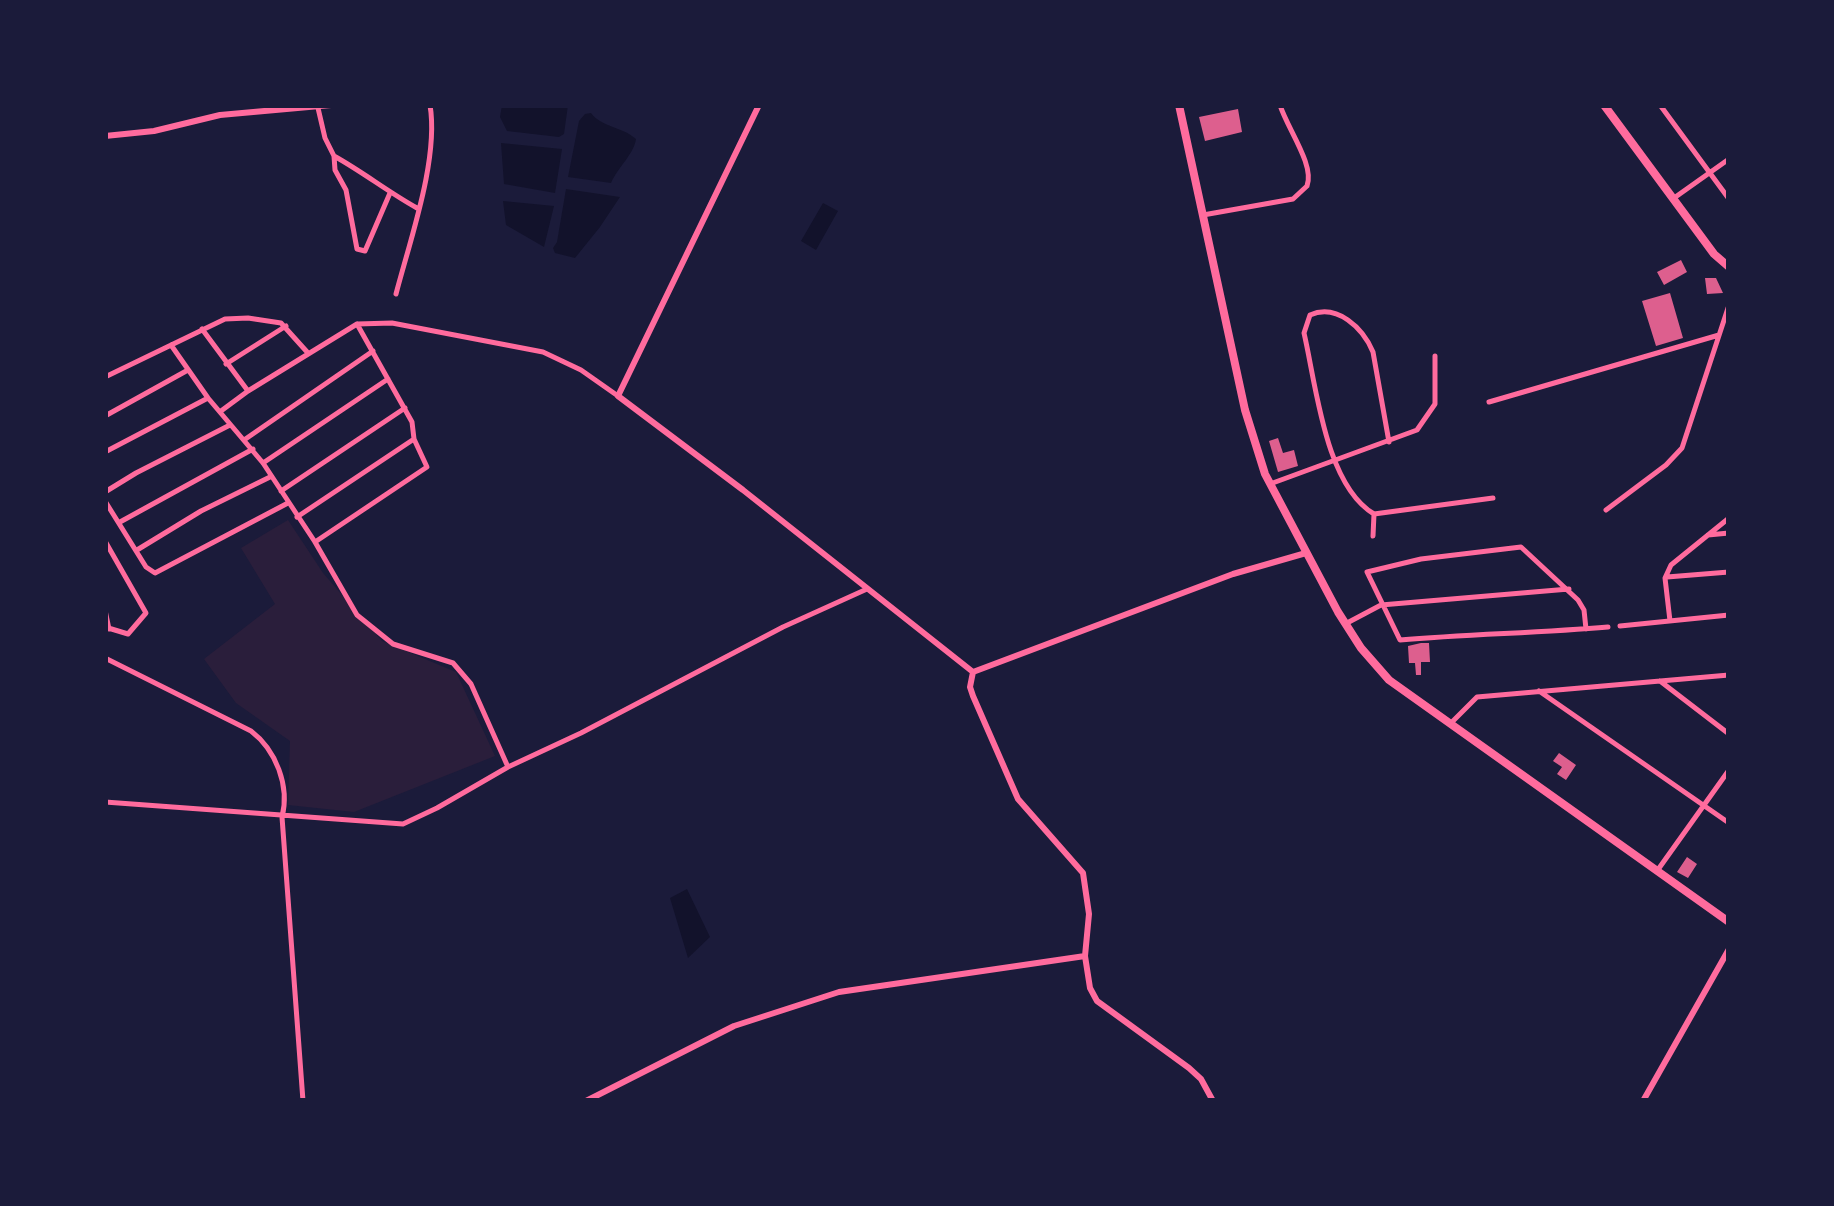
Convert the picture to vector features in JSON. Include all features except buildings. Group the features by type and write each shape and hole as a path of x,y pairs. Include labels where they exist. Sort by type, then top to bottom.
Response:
{"main road":[{"path":"1179,105 1245,410 1270,484 1346,624 1389,680 1729,922"},
{"path":"1604,105 1714,254 1729,267"}],"street":[{"path":"105,136 154,131 220,115 330,105"},
{"path":"396,294 430,154 434,126 430,105"},
{"path":"618,396 759,105"},
{"path":"1203,215 1292,199 1306,186 1310,177 1308,166 1286,126 1280,105"},
{"path":"1660,105 1729,199"},
{"path":"318,108 335,170 346,190 358,249 364,250 390,193"},
{"path":"334,156 417,208"},
{"path":"1674,198 1729,159"},
{"path":"1606,510 1666,465 1682,448 1729,305"},
{"path":"1389,442 1367,337 1357,325 1328,312 1310,315 1304,333 1333,458 1358,500 1374,514 1494,498"},
{"path":"105,377 234,317 286,326 308,353"},
{"path":"220,412 357,324 392,323 543,352 581,370 618,396 972,672"},
{"path":"315,542 427,466 414,439 414,428 357,324"},
{"path":"226,364 286,326"},
{"path":"202,329 248,391"},
{"path":"1489,402 1719,334"},
{"path":"171,345 208,398 263,463 357,616 393,644 444,660 459,670 470,684 508,767"},
{"path":"244,440 373,351"},
{"path":"1270,484 1416,430 1431,413 1437,394 1435,356"},
{"path":"105,416 188,370"},
{"path":"263,463 388,379"},
{"path":"105,452 208,398"},
{"path":"280,491 404,408"},
{"path":"105,492 230,425"},
{"path":"297,516 414,439"},
{"path":"120,522 253,449"},
{"path":"138,550 270,476"},
{"path":"105,500 146,567 155,573 288,503"},
{"path":"1374,514 1374,536"},
{"path":"1670,621 1666,578 1676,557 1729,518"},
{"path":"1708,535 1729,533"},
{"path":"105,541 146,611 145,618 130,633 107,628 105,610"},
{"path":"1586,628 1584,610 1569,589 1521,547 1421,560 1368,572 1400,640 1608,627"},
{"path":"972,672 1233,574 1306,552"},
{"path":"1666,578 1729,572"},
{"path":"105,802 403,824 783,627 868,589"},
{"path":"1346,624 1381,605 1569,589"},
{"path":"1620,626 1729,615"},
{"path":"105,658 258,736 270,749 279,769 285,806 282,817 304,1101"},
{"path":"972,672 973,696 1018,800 1083,874 1089,914 1085,956 1096,1001 1190,1068 1213,1101"},
{"path":"1450,724 1476,696 1729,675"},
{"path":"1659,680 1729,734"},
{"path":"1538,691 1729,823"},
{"path":"1657,871 1729,770"},
{"path":"1643,1101 1729,949"},
{"path":"586,1101 734,1026 838,992 1085,956"}],"shaded area":[{"path":"502,105 568,105 564,134 559,137 507,131 500,117"},
{"path":"591,113 636,139 611,183 568,177 579,121"},
{"path":"501,143 562,149 555,193 504,184"},
{"path":"566,189 620,197 575,258 555,253 553,248"},
{"path":"503,201 554,206 544,247 506,225"},
{"path":"823,203 838,211 816,250 801,241"},
{"path":"288,520 323,573 382,641 456,672 495,756 354,812 288,805 290,741 236,703 204,659 275,604 241,548"},
{"path":"687,889 710,937 688,958 670,898"}]}
